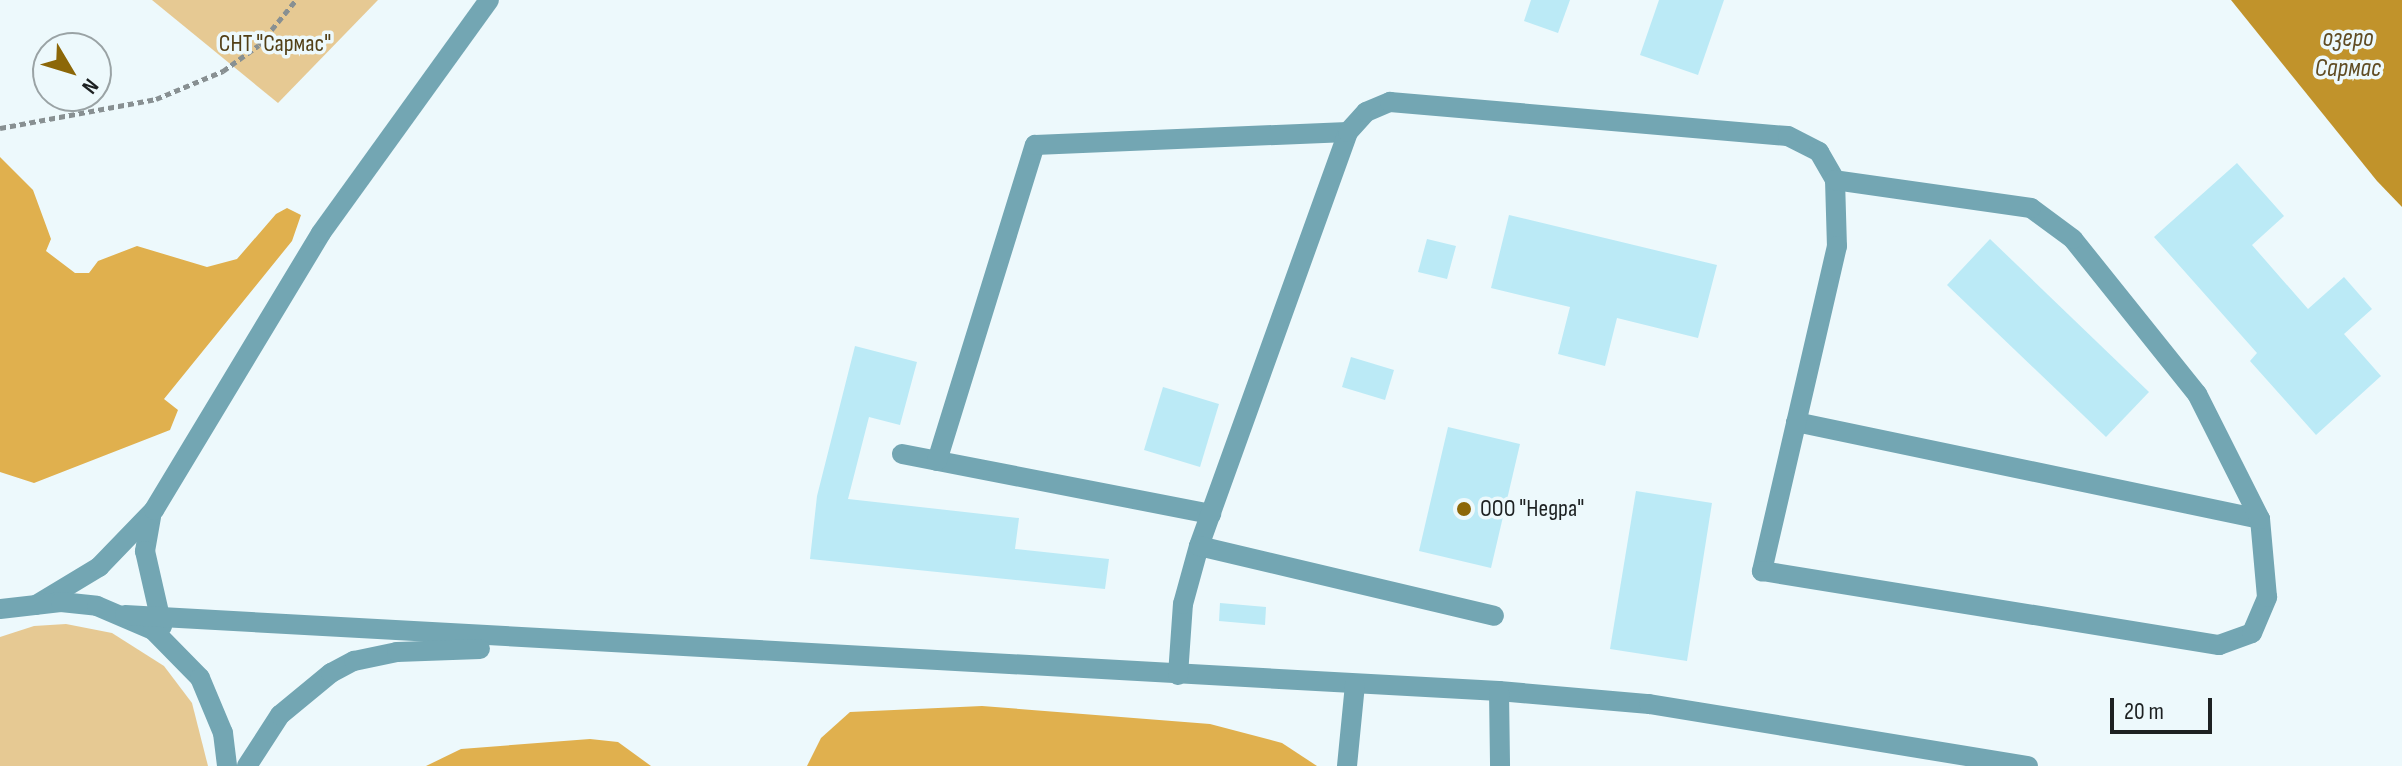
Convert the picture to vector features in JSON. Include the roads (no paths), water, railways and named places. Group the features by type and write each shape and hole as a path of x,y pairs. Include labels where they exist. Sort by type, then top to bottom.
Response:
{"street":[{"path":"36,605 99,567 154,510 329,220 489,0"},
{"path":"1178,675 1183,604 1199,546 1348,132 1366,112 1390,102 1788,136 1819,152 1835,180 1837,246 1762,571 2219,645 2252,633 2267,597 2260,519 2197,394 2073,239 2031,208 1835,180"},
{"path":"937,461 1035,145 1348,132"},
{"path":"1796,422 2260,519"},
{"path":"902,454 1211,514"},
{"path":"154,510 145,551 160,617 178,651 215,706 227,766"},
{"path":"1199,546 1494,616"},
{"path":"5,611 36,605 97,606 125,615 588,645 1499,691 1649,704 2016,765"},
{"path":"125,615 178,651"},
{"path":"247,766 280,715 306,690 354,661 397,652 588,645"},
{"path":"1347,766 1355,685"},
{"path":"1499,691 1500,766"}],"water":[{"name":"озеро Сармас","path":"2231,0 2402,0 2402,207 2377,181"}],"place":[{"name":"ООО \"Недра\"","path":"1464,509"}],"park label":[{"name":"СНТ \"Сармас\"","path":"275,44"}]}
